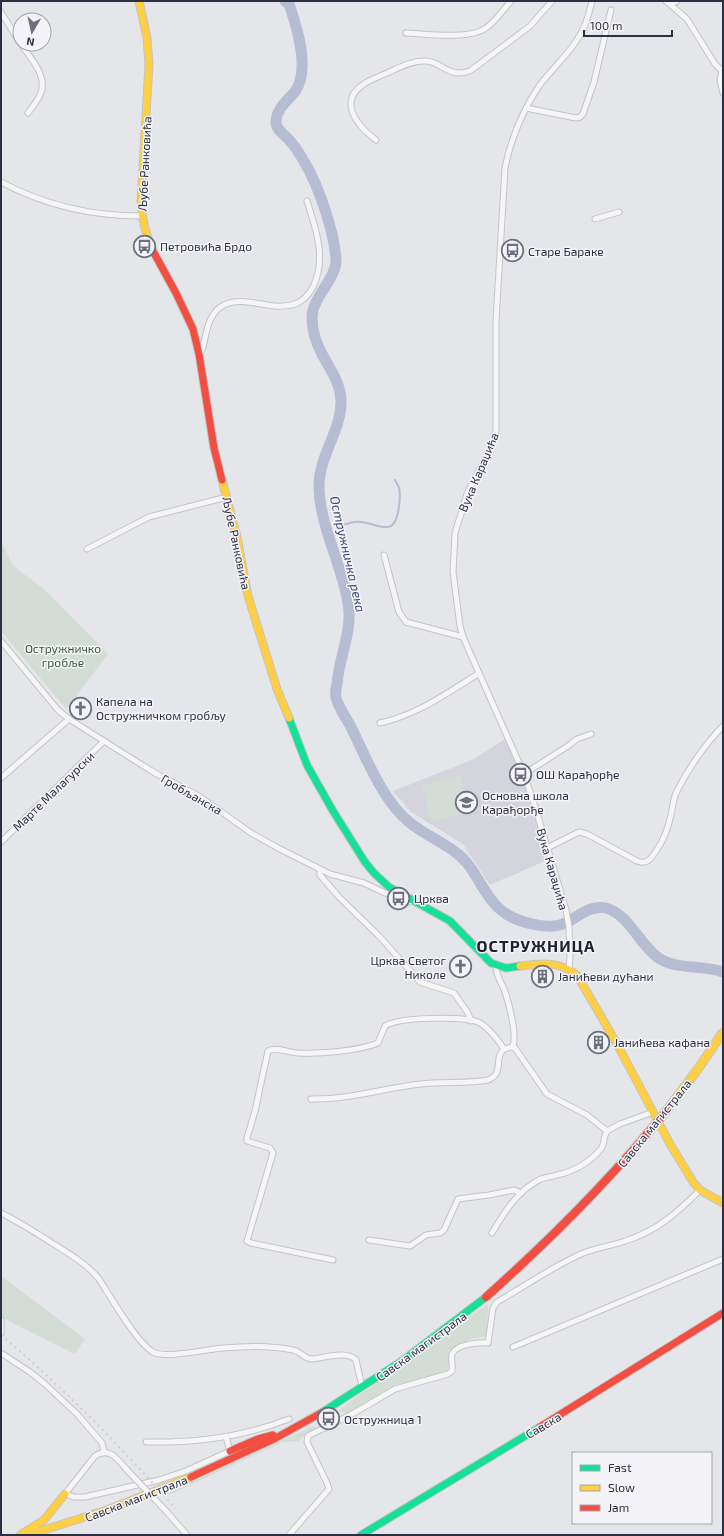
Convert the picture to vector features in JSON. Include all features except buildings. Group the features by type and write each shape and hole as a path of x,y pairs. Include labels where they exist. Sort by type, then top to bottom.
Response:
{"street":[{"name":"Љубе Ранковића","path":"139,1 147,38 149,64 141,216 143,227 156,259 176,293 193,329 199,354 211,436 237,537 248,596 277,689 307,765 333,811 370,869 389,887 450,921 485,959 496,966"},
{"path":"406,33 450,35 478,31 488,26 511,1"},
{"path":"376,140 359,125 352,112 351,104 353,96 358,89 366,83 399,68 426,60 454,73 460,74 470,71 530,26 552,1"},
{"name":"Вука Караџића","path":"569,969 569,927 566,910 524,774 478,674 463,637 460,626 453,572 455,533 467,494 490,451 496,431 496,322 505,168 510,144 526,108 540,86 580,36 586,24 592,1"},
{"path":"668,3 677,1"},
{"path":"668,3 687,19 715,64 723,71 720,80 723,92"},
{"path":"526,108 576,118 583,114 594,82 611,10"},
{"path":"1,12 12,30"},
{"path":"26,52 42,78 43,88 28,113"},
{"path":"1,182 16,190 52,203 76,209 141,216"},
{"path":"199,354 203,350 207,326 213,314 224,305 237,301 244,301 278,306 300,302 308,295 317,278 320,265 316,230 307,201"},
{"path":"595,219 619,212"},
{"path":"87,548 149,517 227,497"},
{"path":"384,555 400,612 406,622 463,637"},
{"name":"Гробљанска","path":"1,641 58,710 69,719 154,773 213,805 251,833 320,870 335,876 364,883 402,902 410,902 412,900"},
{"path":"380,723 405,715 428,705 478,674"},
{"path":"1,778 69,719"},
{"path":"547,848 579,832 587,834 641,862 649,861 664,840 670,821 674,799 678,790 704,748 723,726"},
{"path":"524,774 577,739 591,734"},
{"name":"Марте Малагурски","path":"1,842 104,741"},
{"path":"320,870 320,875 338,896 379,936 420,982 454,993 458,997 471,1021"},
{"path":"513,1047 514,1037 510,1014 504,989 496,971 496,966 506,968 550,963 569,969 579,978 617,1044 680,1162 693,1182 700,1190 723,1203"},
{"path":"333,1260 247,1241 274,1153 270,1148 250,1142 247,1138 255,1111 267,1053 269,1050 272,1049 299,1053 338,1052 376,1044 381,1040 385,1026 395,1022 437,1019 471,1021 479,1023 485,1027 504,1049"},
{"name":"Савска магистрала","path":"28,1535 92,1516 158,1492 283,1434 311,1419 362,1387 438,1335 486,1297 556,1233 610,1176 676,1097 723,1032"},
{"path":"311,1099 344,1097 419,1084 488,1080 497,1073 499,1056 504,1049 513,1047"},
{"path":"513,1047 517,1050 534,1076 549,1095 587,1115 607,1131"},
{"path":"492,1233 508,1207 521,1193 539,1179 566,1173 581,1167 593,1158 603,1146 607,1131 620,1124 653,1112"},
{"path":"369,1240 410,1246 426,1235 438,1234 442,1232 458,1199 514,1190 521,1193"},
{"path":"289,1535 328,1490 327,1483 307,1442 308,1436 354,1413 395,1389 448,1374 452,1370 452,1358 456,1350 470,1344 488,1343 493,1308 497,1302 575,1257 592,1250 647,1233 676,1214 700,1190"},
{"path":"1,1213 22,1224 66,1252 93,1273 99,1279 131,1327 148,1349 154,1353 161,1355 224,1348 266,1347 296,1350 310,1359 342,1355 354,1358 356,1360 362,1387"},
{"path":"513,1347 723,1259"},
{"name":"Савска","path":"361,1535 557,1417 723,1314"},
{"path":"1,1320 1,1333"},
{"path":"1,1353 30,1372 57,1394 102,1443 104,1452"},
{"path":"146,1442 178,1443 226,1437 264,1428 289,1419"},
{"path":"65,1494 74,1497 85,1497 159,1480 186,1471 258,1439 283,1434"},
{"path":"226,1437 230,1451"},
{"path":"20,1535 44,1520 95,1456 104,1452 114,1455 167,1512 186,1535"}],"shaded area":[{"name":"Основна школа Карађорђе","path":"505,739 525,786 536,820 545,861 490,885 463,844 411,812 393,791 474,759"}],"green space":[{"name":"Остружничко гробље","path":"1,541 13,566 45,590 108,654 66,709 1,631"},
{"path":"460,775 469,813 431,821 422,785"},
{"path":"1,1276 85,1339 75,1354 1,1317"},
{"path":"488,1304 487,1336 468,1340 449,1350 449,1365 446,1373 394,1385 347,1413 338,1411 365,1391"},
{"path":"314,1426 317,1429 301,1438 299,1441 282,1442 169,1495 167,1493"}],"waterway":[{"name":"Остружничка река","path":"285,1 289,4 301,47 302,71 296,90 278,112 276,125 298,152 315,184 329,223 336,259 333,273 316,303 312,317 316,341 337,381 341,400 338,422 326,453 320,475 319,486 323,515 345,589 349,613 349,624 336,690 338,704 350,725 375,777 399,813 416,827 447,846 461,857 472,869 493,902 505,913 531,924 554,926 566,923 593,908 606,908 614,911 627,922 650,951 663,961 680,966 706,968 723,972"},
{"path":"337,527 352,522 382,527 392,525 397,517 400,498 399,488 395,480"}],"railway":[{"path":"1,1335 70,1397 176,1509"}],"traffic: fast":[{"path":"289,718 307,765 333,811 365,862 374,873 389,887 450,921 491,963 506,968 520,966"},
{"path":"321,1413 402,1361 486,1297"},
{"path":"361,1535 540,1427"}],"traffic: slow":[{"path":"139,1 147,38 149,64 141,201 144,227 153,251"},
{"path":"222,480 237,537 248,596 277,689 289,718"},
{"path":"520,966 536,964 557,965 570,970 577,975 617,1044 670,1144 693,1182 700,1190 723,1203"},
{"path":"667,1110 698,1069 723,1032"},
{"path":"28,1535 107,1510 191,1477"},
{"path":"20,1535 44,1520 65,1494"}],"traffic: jam":[{"path":"153,251 176,293 193,329 199,354 214,448 222,480"},
{"path":"486,1297 534,1253 603,1184 667,1110"},
{"path":"540,1427 723,1313"},
{"path":"191,1477 274,1439 321,1413"},
{"path":"230,1451 258,1439 273,1435"}],"place":[{"name":"Петровића Брдо","path":"144,246"},
{"name":"Старе Бараке","path":"512,251"},
{"name":"Капела на Остружничком гробљу","path":"81,708"},
{"name":"ОШ Карађорђе","path":"521,774"},
{"name":"Основна школа Карађорђе","path":"466,802"},
{"name":"Црква","path":"399,898"},
{"name":"Црква Светог Николе","path":"461,967"},
{"name":"Јанићеви дућани","path":"542,976"},
{"name":"Јанићева кафана","path":"599,1042"},
{"name":"Остружница 1","path":"328,1419"}],"district":[{"name":"ОСТРУЖНИЦА","path":"536,945"}]}
